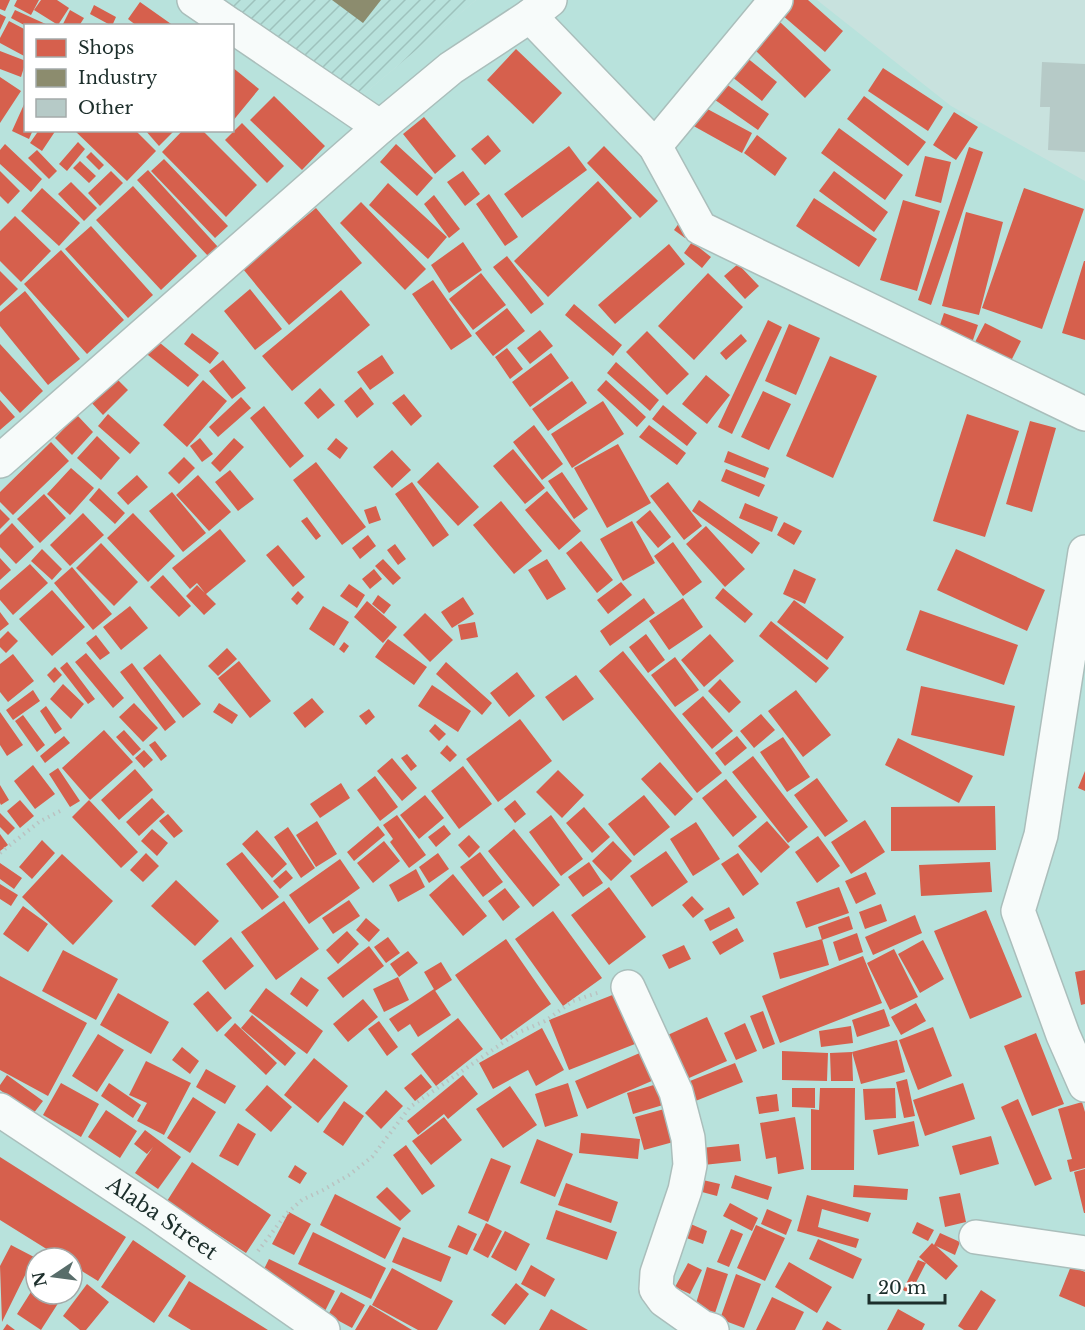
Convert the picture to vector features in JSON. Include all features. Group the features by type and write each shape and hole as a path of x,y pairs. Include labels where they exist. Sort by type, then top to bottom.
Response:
{"street":[{"path":"194,0 229,24"},
{"path":"655,146 776,0"},
{"path":"0,461 380,127 451,68 540,8 655,146 700,228 1085,414"},
{"path":"234,27 380,127"},
{"path":"1085,552 1041,835 1018,911 1063,1035 1085,1085"},
{"path":"628,987 676,1092 687,1138 690,1165 685,1190 657,1273 656,1289 664,1300 702,1327 712,1330"},
{"name":"Alaba Street","path":"0,1110 323,1330"},
{"path":"976,1237 1085,1253"}],"path":[{"path":"0,853 39,822 64,809"},
{"path":"242,1273 287,1213 302,1200 349,1175 372,1156 410,1107 517,1033 545,1021 573,1001 621,985 628,987"}],"shaded area":[{"path":"0,0 190,0 225,24 24,24 24,132 234,132 234,31 346,109 476,0 817,0 951,106 1085,181 1085,1330 0,1330"},
{"path":"190,0 476,0 346,109 234,31 234,24 224,24"}],"building: Shops":[{"path":"0,0 10,0 5,11 0,9"},
{"path":"17,0 39,0 31,15 14,6"},
{"path":"41,0 57,0 69,8 59,24 34,10"},
{"path":"781,0 808,0 843,31 825,52 774,8"},
{"path":"140,2 171,24 134,24 128,19"},
{"path":"94,5 116,17 113,24 108,24 90,14"},
{"path":"15,10 46,24 24,25 11,18"},
{"path":"70,10 84,18 80,24 63,24"},
{"path":"0,14 6,17 0,30"},
{"path":"9,21 24,29 24,56 0,43 0,38"},
{"path":"780,22 831,70 805,98 755,50"},
{"path":"516,49 562,93 533,124 487,80"},
{"path":"0,51 24,60 21,77 0,69"},
{"path":"741,53 777,82 762,101 726,72"},
{"path":"883,68 943,107 928,131 868,91"},
{"path":"234,69 259,89 234,120"},
{"path":"0,77 21,91 0,123"},
{"path":"719,79 769,114 758,130 708,95"},
{"path":"274,96 325,146 302,170 250,120"},
{"path":"864,96 926,142 908,166 847,119"},
{"path":"24,104 24,132 32,132 29,139 12,131"},
{"path":"700,105 752,133 742,153 690,124"},
{"path":"954,112 978,127 956,160 933,145"},
{"path":"424,117 456,156 435,174 403,134"},
{"path":"242,123 284,166 267,183 225,140"},
{"path":"839,128 903,175 885,200 821,153"},
{"path":"38,132 55,132 42,151 30,143"},
{"path":"76,132 137,132 156,151 127,181"},
{"path":"147,132 173,132 159,146"},
{"path":"181,132 204,132 257,185 226,217 162,152"},
{"path":"488,135 501,151 485,165 471,149"},
{"path":"757,135 787,158 775,176 744,153"},
{"path":"78,142 85,149 67,171 59,164"},
{"path":"5,144 42,179 31,192 0,164 0,150"},
{"path":"396,144 433,178 417,196 380,162"},
{"path":"569,146 587,170 522,218 504,194"},
{"path":"604,146 658,201 640,218 587,163"},
{"path":"969,147 983,152 931,305 918,300"},
{"path":"37,150 57,171 49,179 28,158"},
{"path":"91,152 104,165 99,170 86,157"},
{"path":"925,156 951,162 941,203 915,196"},
{"path":"164,159 228,226 215,238 151,171"},
{"path":"80,161 96,176 89,183 73,168"},
{"path":"148,170 218,247 208,256 137,180"},
{"path":"0,171 20,191 8,204 0,196"},
{"path":"111,171 123,183 100,206 88,193"},
{"path":"463,171 480,194 465,206 447,182"},
{"path":"834,171 888,212 874,232 819,191"},
{"path":"598,181 632,218 548,297 514,261"},
{"path":"71,182 97,208 84,221 58,194"},
{"path":"388,183 447,237 428,259 369,205"},
{"path":"133,186 197,256 161,290 96,220"},
{"path":"42,188 80,223 59,246 21,211"},
{"path":"1024,188 1084,209 1042,329 982,308"},
{"path":"489,194 518,237 505,246 476,204"},
{"path":"434,195 460,229 449,238 424,204"},
{"path":"814,198 877,239 859,267 796,226"},
{"path":"903,200 940,211 917,291 880,280"},
{"path":"361,202 426,269 405,290 340,223"},
{"path":"316,208 362,263 289,325 243,269"},
{"path":"966,212 1003,222 979,315 942,306"},
{"path":"685,215 696,223 685,238 674,230"},
{"path":"15,216 51,251 21,282 0,261 0,231"},
{"path":"91,226 153,295 128,318 65,249"},
{"path":"463,242 482,270 449,293 431,265"},
{"path":"692,242 711,257 702,268 684,253"},
{"path":"669,244 685,264 615,324 598,305"},
{"path":"61,250 124,320 87,354 24,284"},
{"path":"507,256 544,304 531,314 493,267"},
{"path":"1085,261 1085,340 1062,333"},
{"path":"738,264 759,286 745,299 724,276"},
{"path":"0,271 18,289 0,306"},
{"path":"481,273 506,305 473,330 449,299"},
{"path":"708,273 743,307 694,360 658,326"},
{"path":"433,280 472,336 451,350 412,294"},
{"path":"250,289 282,329 255,350 224,311"},
{"path":"341,290 370,325 292,391 262,356"},
{"path":"25,291 80,359 48,385 0,326 0,312"},
{"path":"574,304 622,345 613,356 565,315"},
{"path":"507,308 525,331 493,356 475,333"},
{"path":"944,313 978,325 971,346 937,334"},
{"path":"768,320 782,327 732,434 718,427"},
{"path":"985,323 1021,341 1010,363 974,344"},
{"path":"789,324 820,338 796,395 765,381"},
{"path":"540,330 553,346 530,364 517,348"},
{"path":"647,331 689,374 667,395 626,352"},
{"path":"192,333 219,353 210,364 184,344"},
{"path":"741,334 747,341 726,360 720,353"},
{"path":"154,338 199,375 188,387 143,351"},
{"path":"0,344 43,391 20,413 0,391"},
{"path":"507,348 523,369 510,379 495,357"},
{"path":"551,353 569,378 530,407 512,382"},
{"path":"382,355 394,373 370,390 357,372"},
{"path":"830,356 877,376 833,478 786,456"},
{"path":"223,360 246,388 232,399 209,371"},
{"path":"616,362 659,400 650,411 607,373"},
{"path":"706,375 730,395 707,424 682,404"},
{"path":"114,376 128,390 103,415 89,400"},
{"path":"203,380 227,401 187,447 163,425"},
{"path":"606,380 646,417 637,427 597,390"},
{"path":"572,381 587,403 548,431 532,409"},
{"path":"361,387 374,404 357,418 344,401"},
{"path":"320,388 335,405 318,419 304,403"},
{"path":"763,391 791,404 769,450 741,437"},
{"path":"404,394 422,416 411,426 392,403"},
{"path":"241,397 251,408 218,437 209,427"},
{"path":"0,400 15,417 0,430"},
{"path":"603,401 624,434 572,468 551,434"},
{"path":"663,405 697,433 687,446 652,419"},
{"path":"264,406 304,456 290,468 250,418"},
{"path":"108,414 140,443 130,454 98,426"},
{"path":"967,414 1019,431 985,537 933,521"},
{"path":"77,415 93,432 72,455 55,438"},
{"path":"1030,421 1056,428 1032,512 1006,504"},
{"path":"534,425 563,464 542,480 513,442"},
{"path":"649,425 686,453 677,465 639,437"},
{"path":"97,436 120,458 101,480 77,458"},
{"path":"200,438 213,454 202,462 190,446"},
{"path":"234,438 244,447 220,472 211,463"},
{"path":"336,438 348,448 340,459 327,449"},
{"path":"51,442 69,461 13,515 0,502 0,492"},
{"path":"618,444 651,503 607,528 574,468"},
{"path":"513,449 545,488 525,504 493,466"},
{"path":"392,450 411,470 392,488 373,467"},
{"path":"728,451 769,468 765,478 724,462"},
{"path":"184,457 195,468 179,484 168,473"},
{"path":"316,462 366,527 342,545 293,480"},
{"path":"438,462 479,507 458,526 417,482"},
{"path":"71,468 94,488 70,515 47,494"},
{"path":"726,469 765,485 759,497 721,481"},
{"path":"230,470 254,499 238,511 215,482"},
{"path":"562,472 588,509 574,519 548,481"},
{"path":"137,475 148,487 128,505 117,493"},
{"path":"198,475 231,512 209,531 176,495"},
{"path":"412,482 449,535 433,547 395,494"},
{"path":"668,482 702,526 684,540 650,496"},
{"path":"99,488 125,513 115,524 89,500"},
{"path":"547,491 581,531 559,550 525,510"},
{"path":"172,492 206,533 183,552 149,511"},
{"path":"44,494 66,518 40,543 17,519"},
{"path":"699,500 760,543 752,554 692,511"},
{"path":"501,501 542,551 514,574 473,525"},
{"path":"745,503 778,517 772,532 739,518"},
{"path":"376,506 381,520 369,524 364,510"},
{"path":"0,509 10,519 0,529"},
{"path":"650,510 671,537 658,548 636,522"},
{"path":"83,513 104,535 70,566 50,545"},
{"path":"133,513 175,556 148,582 107,538"},
{"path":"307,517 321,536 316,540 301,521"},
{"path":"632,521 655,563 623,581 600,539"},
{"path":"784,522 802,531 794,545 777,535"},
{"path":"12,523 34,547 16,564 0,547 0,535"},
{"path":"706,526 745,569 725,587 686,544"},
{"path":"220,529 246,561 206,594 216,604 204,615 186,596 197,585 205,593 197,583 190,589 172,568"},
{"path":"368,535 376,546 360,559 352,548"},
{"path":"581,541 613,580 597,593 566,553"},
{"path":"673,542 702,582 683,596 654,556"},
{"path":"101,543 138,582 114,606 76,568"},
{"path":"395,544 406,559 398,565 387,550"},
{"path":"278,545 305,577 293,587 266,555"},
{"path":"42,549 62,569 52,580 31,561"},
{"path":"956,549 1045,590 1027,631 937,590"},
{"path":"0,558 11,570 0,580"},
{"path":"383,559 401,578 393,585 375,566"},
{"path":"547,559 566,589 547,600 528,570"},
{"path":"30,564 48,583 13,615 0,600 0,590"},
{"path":"72,567 112,614 93,630 54,583"},
{"path":"374,569 382,579 370,589 362,579"},
{"path":"794,569 816,579 805,604 783,594"},
{"path":"163,575 191,606 179,617 150,587"},
{"path":"621,582 632,595 608,614 597,600"},
{"path":"349,584 365,595 357,608 340,596"},
{"path":"723,588 753,614 745,623 715,598"},
{"path":"52,590 85,627 52,656 19,619"},
{"path":"298,591 304,597 297,605 291,599"},
{"path":"378,595 391,605 384,614 372,604"},
{"path":"463,597 474,614 452,628 441,612"},
{"path":"644,598 655,613 610,646 600,631"},
{"path":"683,598 703,627 669,650 649,621"},
{"path":"794,600 844,637 827,660 777,622"},
{"path":"367,601 397,627 383,643 354,617"},
{"path":"130,606 148,628 121,650 103,627"},
{"path":"323,606 349,622 334,646 309,629"},
{"path":"920,610 1018,645 1004,685 906,650"},
{"path":"0,612 9,624 0,631"},
{"path":"425,613 453,640 430,662 403,635"},
{"path":"771,621 829,668 816,683 759,636"},
{"path":"475,622 478,637 461,640 458,625"},
{"path":"8,631 18,641 6,653 0,647 0,639"},
{"path":"646,634 665,660 648,673 629,647"},
{"path":"710,634 734,661 704,687 681,660"},
{"path":"96,635 110,653 100,660 86,643"},
{"path":"388,639 427,667 414,685 375,657"},
{"path":"344,642 349,646 344,653 339,649"},
{"path":"227,648 237,659 218,676 208,666"},
{"path":"623,651 722,773 697,793 599,671"},
{"path":"86,653 124,698 113,708 75,662"},
{"path":"13,654 34,681 8,702 0,692 0,664"},
{"path":"160,654 201,704 183,718 143,668"},
{"path":"675,657 699,690 675,707 651,675"},
{"path":"239,661 271,701 250,718 218,678"},
{"path":"67,662 95,699 88,704 60,668"},
{"path":"446,662 492,703 482,715 436,674"},
{"path":"132,663 176,722 165,731 120,672"},
{"path":"55,667 62,675 54,683 47,675"},
{"path":"517,672 535,696 509,717 490,693"},
{"path":"576,675 594,699 563,721 545,697"},
{"path":"720,679 741,702 729,713 708,691"},
{"path":"63,684 84,704 71,719 50,699"},
{"path":"432,685 471,711 458,732 418,706"},
{"path":"921,686 1015,706 1004,756 911,735"},
{"path":"33,690 40,701 13,720 6,710"},
{"path":"796,690 831,735 803,757 768,711"},
{"path":"703,696 733,731 712,749 682,714"},
{"path":"312,698 324,712 305,728 293,713"},
{"path":"134,703 158,728 143,742 119,717"},
{"path":"219,703 238,715 232,724 213,712"},
{"path":"46,706 62,729 55,734 40,711"},
{"path":"369,709 375,717 366,725 359,716"},
{"path":"0,712 23,745 7,756 0,745"},
{"path":"761,714 775,730 754,748 740,731"},
{"path":"23,715 45,745 37,752 15,721"},
{"path":"520,719 552,761 498,802 466,759"},
{"path":"435,724 446,734 439,741 429,731"},
{"path":"104,730 133,762 90,800 62,768"},
{"path":"124,730 141,749 133,756 116,737"},
{"path":"64,736 70,743 45,763 40,756"},
{"path":"737,736 747,748 725,766 715,753"},
{"path":"783,737 810,777 787,792 760,752"},
{"path":"898,738 973,776 959,803 885,765"},
{"path":"155,741 167,756 161,761 149,745"},
{"path":"447,745 457,755 450,762 440,753"},
{"path":"144,750 153,760 144,768 135,758"},
{"path":"407,754 417,766 411,771 401,758"},
{"path":"753,756 808,827 788,843 732,772"},
{"path":"392,758 417,788 402,801 377,771"},
{"path":"660,762 693,799 675,816 641,779"},
{"path":"33,765 55,794 35,809 14,781"},
{"path":"463,766 492,804 459,829 431,791"},
{"path":"58,768 80,801 70,807 49,774"},
{"path":"135,769 153,790 119,820 101,800"},
{"path":"558,770 584,795 562,818 536,792"},
{"path":"1085,771 1085,791 1078,788"},
{"path":"375,776 398,807 380,821 357,790"},
{"path":"817,778 848,821 825,837 794,795"},
{"path":"726,779 757,817 733,837 702,798"},
{"path":"341,783 350,798 320,818 310,804"},
{"path":"0,785 9,800 1,805 0,803"},
{"path":"425,795 444,818 419,839 400,815"},
{"path":"644,795 670,827 634,856 608,824"},
{"path":"152,798 165,812 139,836 126,822"},
{"path":"20,800 34,816 20,828 7,811"},
{"path":"89,800 138,852 121,868 72,817"},
{"path":"515,800 526,814 515,823 504,809"},
{"path":"995,806 996,850 891,851 891,807"},
{"path":"584,807 610,837 592,853 566,823"},
{"path":"0,813 15,828 8,835 0,827"},
{"path":"168,814 183,831 174,838 159,821"},
{"path":"397,815 426,855 409,868 390,842 393,839 383,825"},
{"path":"551,815 583,859 561,876 529,832"},
{"path":"865,820 885,852 851,874 831,842"},
{"path":"317,821 337,854 316,867 296,835"},
{"path":"767,821 790,847 761,873 738,846"},
{"path":"696,822 720,859 693,876 670,839"},
{"path":"444,825 451,834 436,847 428,837"},
{"path":"378,826 385,835 354,861 347,852"},
{"path":"288,827 315,868 301,878 274,837"},
{"path":"152,829 168,843 157,856 141,841"},
{"path":"514,829 560,885 533,907 488,851"},
{"path":"257,830 287,864 272,878 242,844"},
{"path":"0,834 8,845 0,851"},
{"path":"469,835 480,847 469,858 458,845"},
{"path":"818,836 840,866 817,883 795,852"},
{"path":"42,840 55,853 32,879 19,867"},
{"path":"384,841 400,861 373,883 357,863"},
{"path":"613,841 632,861 611,881 592,861"},
{"path":"666,851 688,882 652,907 630,876"},
{"path":"242,852 279,897 262,910 226,864"},
{"path":"480,852 503,882 483,897 460,867"},
{"path":"146,853 159,866 143,882 130,870"},
{"path":"438,853 449,869 429,883 419,867"},
{"path":"738,853 759,884 743,896 721,864"},
{"path":"62,854 113,901 73,945 22,897"},
{"path":"340,859 360,888 309,924 289,895"},
{"path":"589,862 603,883 583,897 568,877"},
{"path":"990,862 992,892 921,896 919,865"},
{"path":"0,863 22,878 14,889 0,879"},
{"path":"416,869 425,887 398,902 389,885"},
{"path":"286,870 293,878 280,889 273,881"},
{"path":"866,872 876,894 856,904 845,881"},
{"path":"453,874 487,916 463,936 429,895"},
{"path":"176,880 219,921 195,946 151,906"},
{"path":"0,884 18,895 11,906 0,899"},
{"path":"609,887 646,937 609,965 571,915"},
{"path":"839,887 849,913 806,928 796,902"},
{"path":"505,888 520,907 503,921 488,901"},
{"path":"692,896 704,909 693,918 682,905"},
{"path":"349,900 360,916 333,934 322,918"},
{"path":"284,901 319,949 276,980 241,932"},
{"path":"881,904 887,921 865,929 859,912"},
{"path":"23,906 48,924 28,952 3,934"},
{"path":"729,907 735,918 710,931 704,920"},
{"path":"986,910 1022,997 970,1019 934,931"},
{"path":"553,911 602,978 563,1006 515,939"},
{"path":"915,915 922,933 873,955 865,937"},
{"path":"849,916 853,929 822,940 818,927"},
{"path":"366,918 380,930 369,942 356,930"},
{"path":"737,928 744,941 720,955 712,942"},
{"path":"347,931 359,944 338,964 326,950"},
{"path":"857,933 863,952 839,961 833,942"},
{"path":"231,937 254,966 225,990 202,961"},
{"path":"388,937 400,953 386,963 374,947"},
{"path":"506,939 551,1004 501,1040 455,975"},
{"path":"822,939 829,965 780,979 773,953"},
{"path":"923,940 944,979 920,993 898,954"},
{"path":"684,945 691,959 669,969 662,955"},
{"path":"369,946 384,966 343,998 327,978"},
{"path":"894,949 918,997 890,1010 867,963"},
{"path":"63,950 118,979 96,1020 42,991"},
{"path":"408,951 418,963 399,977 390,964"},
{"path":"863,956 882,1003 780,1043 762,996"},
{"path":"441,962 452,980 435,991 424,972"},
{"path":"1085,970 1085,1004 1081,1005 1075,972"},
{"path":"0,976 87,1023 48,1096 0,1070"},
{"path":"301,977 319,990 307,1007 290,994"},
{"path":"398,977 409,1000 384,1012 373,989"},
{"path":"266,988 323,1031 307,1054 249,1011"},
{"path":"434,989 451,1015 418,1037 410,1024 398,1032 389,1019"},
{"path":"208,991 232,1018 217,1032 193,1004"},
{"path":"620,992 640,1042 569,1070 549,1020"},
{"path":"118,993 169,1022 151,1054 100,1025"},
{"path":"363,999 378,1017 348,1042 333,1024"},
{"path":"916,1003 926,1021 901,1035 891,1017"},
{"path":"884,1009 890,1026 857,1037 852,1020"},
{"path":"763,1011 775,1044 763,1049 750,1016"},
{"path":"252,1015 296,1053 285,1066 241,1028"},
{"path":"707,1017 727,1061 678,1083 659,1039"},
{"path":"458,1018 483,1049 436,1086 411,1054"},
{"path":"379,1021 398,1047 387,1056 368,1029"},
{"path":"235,1023 277,1063 266,1075 224,1035"},
{"path":"745,1023 757,1051 736,1060 724,1033"},
{"path":"851,1026 853,1043 821,1047 819,1031"},
{"path":"933,1027 952,1076 918,1090 899,1040"},
{"path":"542,1028 564,1070 536,1086 528,1070 493,1089 479,1063"},
{"path":"1036,1033 1064,1104 1032,1116 1004,1046"},
{"path":"98,1034 124,1050 97,1092 72,1076"},
{"path":"897,1040 905,1072 861,1084 852,1052"},
{"path":"182,1047 199,1061 190,1074 172,1060"},
{"path":"782,1051 828,1053 827,1081 782,1080"},
{"path":"642,1052 654,1080 587,1109 575,1081"},
{"path":"852,1052 853,1081 831,1081 830,1053"},
{"path":"314,1058 348,1086 318,1123 284,1095"},
{"path":"146,1061 191,1083 164,1135 137,1121 147,1103 129,1095"},
{"path":"735,1063 743,1082 688,1104 680,1085"},
{"path":"206,1069 236,1086 225,1104 196,1087"},
{"path":"421,1074 432,1087 415,1101 404,1088"},
{"path":"7,1075 43,1101 33,1114 0,1090 0,1085"},
{"path":"463,1075 478,1094 448,1119 444,1114 418,1135 407,1121"},
{"path":"907,1079 915,1116 904,1118 896,1082"},
{"path":"61,1083 99,1104 81,1137 43,1115"},
{"path":"109,1083 141,1105 133,1118 101,1096"},
{"path":"568,1083 578,1116 545,1127 535,1094"},
{"path":"963,1083 975,1119 925,1136 913,1100"},
{"path":"657,1084 663,1105 633,1114 627,1093"},
{"path":"267,1085 292,1107 271,1132 245,1110"},
{"path":"510,1086 537,1125 503,1148 476,1109"},
{"path":"792,1088 815,1088 815,1108 792,1107"},
{"path":"820,1088 855,1088 854,1170 811,1170 811,1109 819,1110"},
{"path":"895,1088 896,1118 865,1120 863,1089"},
{"path":"386,1090 403,1106 381,1129 365,1113"},
{"path":"777,1094 779,1111 759,1114 756,1097"},
{"path":"193,1097 216,1112 190,1153 167,1138"},
{"path":"1018,1099 1052,1179 1035,1186 1001,1107"},
{"path":"344,1101 364,1116 343,1146 323,1132"},
{"path":"1082,1102 1085,1112 1085,1168 1070,1172 1067,1160 1072,1159 1058,1109"},
{"path":"668,1108 677,1141 644,1150 635,1117"},
{"path":"106,1110 137,1131 120,1158 88,1137"},
{"path":"444,1117 462,1140 431,1165 412,1141"},
{"path":"795,1117 804,1169 778,1174 776,1157 766,1159 760,1123"},
{"path":"914,1121 919,1146 878,1155 873,1130"},
{"path":"238,1123 256,1134 238,1166 219,1156"},
{"path":"145,1130 181,1157 158,1189 135,1173 153,1147 147,1154 134,1144"},
{"path":"581,1133 640,1139 638,1159 579,1153"},
{"path":"991,1136 999,1164 960,1175 952,1146"},
{"path":"537,1139 573,1154 555,1197 520,1183"},
{"path":"739,1144 741,1161 694,1166 692,1149"},
{"path":"406,1145 435,1186 422,1195 393,1155"},
{"path":"0,1157 126,1237 98,1281 84,1272 84,1246 42,1246 0,1220"},
{"path":"491,1158 511,1166 488,1222 468,1213"},
{"path":"192,1162 271,1215 246,1253 167,1201"},
{"path":"295,1165 307,1173 300,1184 288,1177"},
{"path":"1085,1169 1085,1213 1084,1213 1074,1172"},
{"path":"735,1175 772,1187 768,1200 731,1188"},
{"path":"690,1177 720,1184 717,1196 687,1188"},
{"path":"566,1183 618,1202 611,1223 558,1205"},
{"path":"854,1185 908,1189 907,1200 853,1197"},
{"path":"387,1187 411,1211 400,1221 376,1197"},
{"path":"960,1193 966,1222 945,1227 939,1197"},
{"path":"335,1194 401,1228 385,1259 320,1225"},
{"path":"807,1195 871,1213 868,1222 822,1209 818,1227 859,1239 856,1248 797,1231"},
{"path":"730,1203 758,1218 752,1231 723,1216"},
{"path":"767,1209 792,1220 786,1235 761,1224"},
{"path":"556,1210 617,1232 607,1260 546,1239"},
{"path":"289,1212 311,1224 294,1255 272,1244"},
{"path":"686,1222 707,1231 703,1244 681,1236"},
{"path":"917,1222 934,1230 928,1241 912,1233"},
{"path":"486,1223 502,1231 488,1258 473,1250"},
{"path":"458,1225 477,1234 467,1255 448,1247"},
{"path":"756,1225 785,1238 765,1281 737,1268"},
{"path":"731,1229 743,1234 729,1267 717,1262"},
{"path":"505,1231 530,1244 516,1271 491,1257"},
{"path":"313,1232 386,1268 371,1299 298,1264"},
{"path":"940,1233 960,1242 955,1255 936,1246 958,1266 946,1280 919,1257 932,1243 934,1245"},
{"path":"403,1237 451,1257 441,1282 392,1262"},
{"path":"818,1239 862,1259 853,1279 809,1259"},
{"path":"133,1240 186,1276 154,1323 101,1287"},
{"path":"11,1245 24,1252 24,1277 2,1322 0,1266"},
{"path":"269,1259 335,1291 325,1311 259,1279"},
{"path":"918,1260 926,1263 910,1294 903,1290"},
{"path":"789,1262 832,1287 817,1313 775,1287"},
{"path":"688,1263 702,1270 690,1294 675,1287"},
{"path":"531,1265 555,1279 545,1297 521,1284"},
{"path":"1071,1266 1085,1272 1085,1307 1059,1296"},
{"path":"707,1267 728,1274 714,1316 694,1310"},
{"path":"392,1268 453,1301 437,1330 418,1330 372,1305"},
{"path":"736,1274 761,1284 744,1328 720,1319"},
{"path":"189,1281 268,1330 191,1330 168,1316"},
{"path":"516,1283 529,1294 505,1325 491,1315"},
{"path":"87,1284 109,1302 86,1330 80,1330 63,1316 70,1306 84,1306 84,1288"},
{"path":"981,1290 996,1300 977,1330 964,1330 958,1326"},
{"path":"341,1292 365,1305 352,1328 328,1315"},
{"path":"772,1297 804,1312 795,1330 756,1330"},
{"path":"24,1303 24,1306 56,1306 41,1330 17,1314"},
{"path":"370,1305 372,1306 412,1330 355,1330"},
{"path":"551,1309 588,1330 539,1330"},
{"path":"898,1309 925,1324 922,1330 887,1330"},
{"path":"827,1321 842,1330 822,1330"},
{"path":"7,1324 15,1330 3,1330"}],"building: Industry":[{"path":"332,0 381,0 363,23"}],"building: Other":[{"path":"1042,62 1085,64 1085,152 1048,150 1050,107 1040,107"}]}
